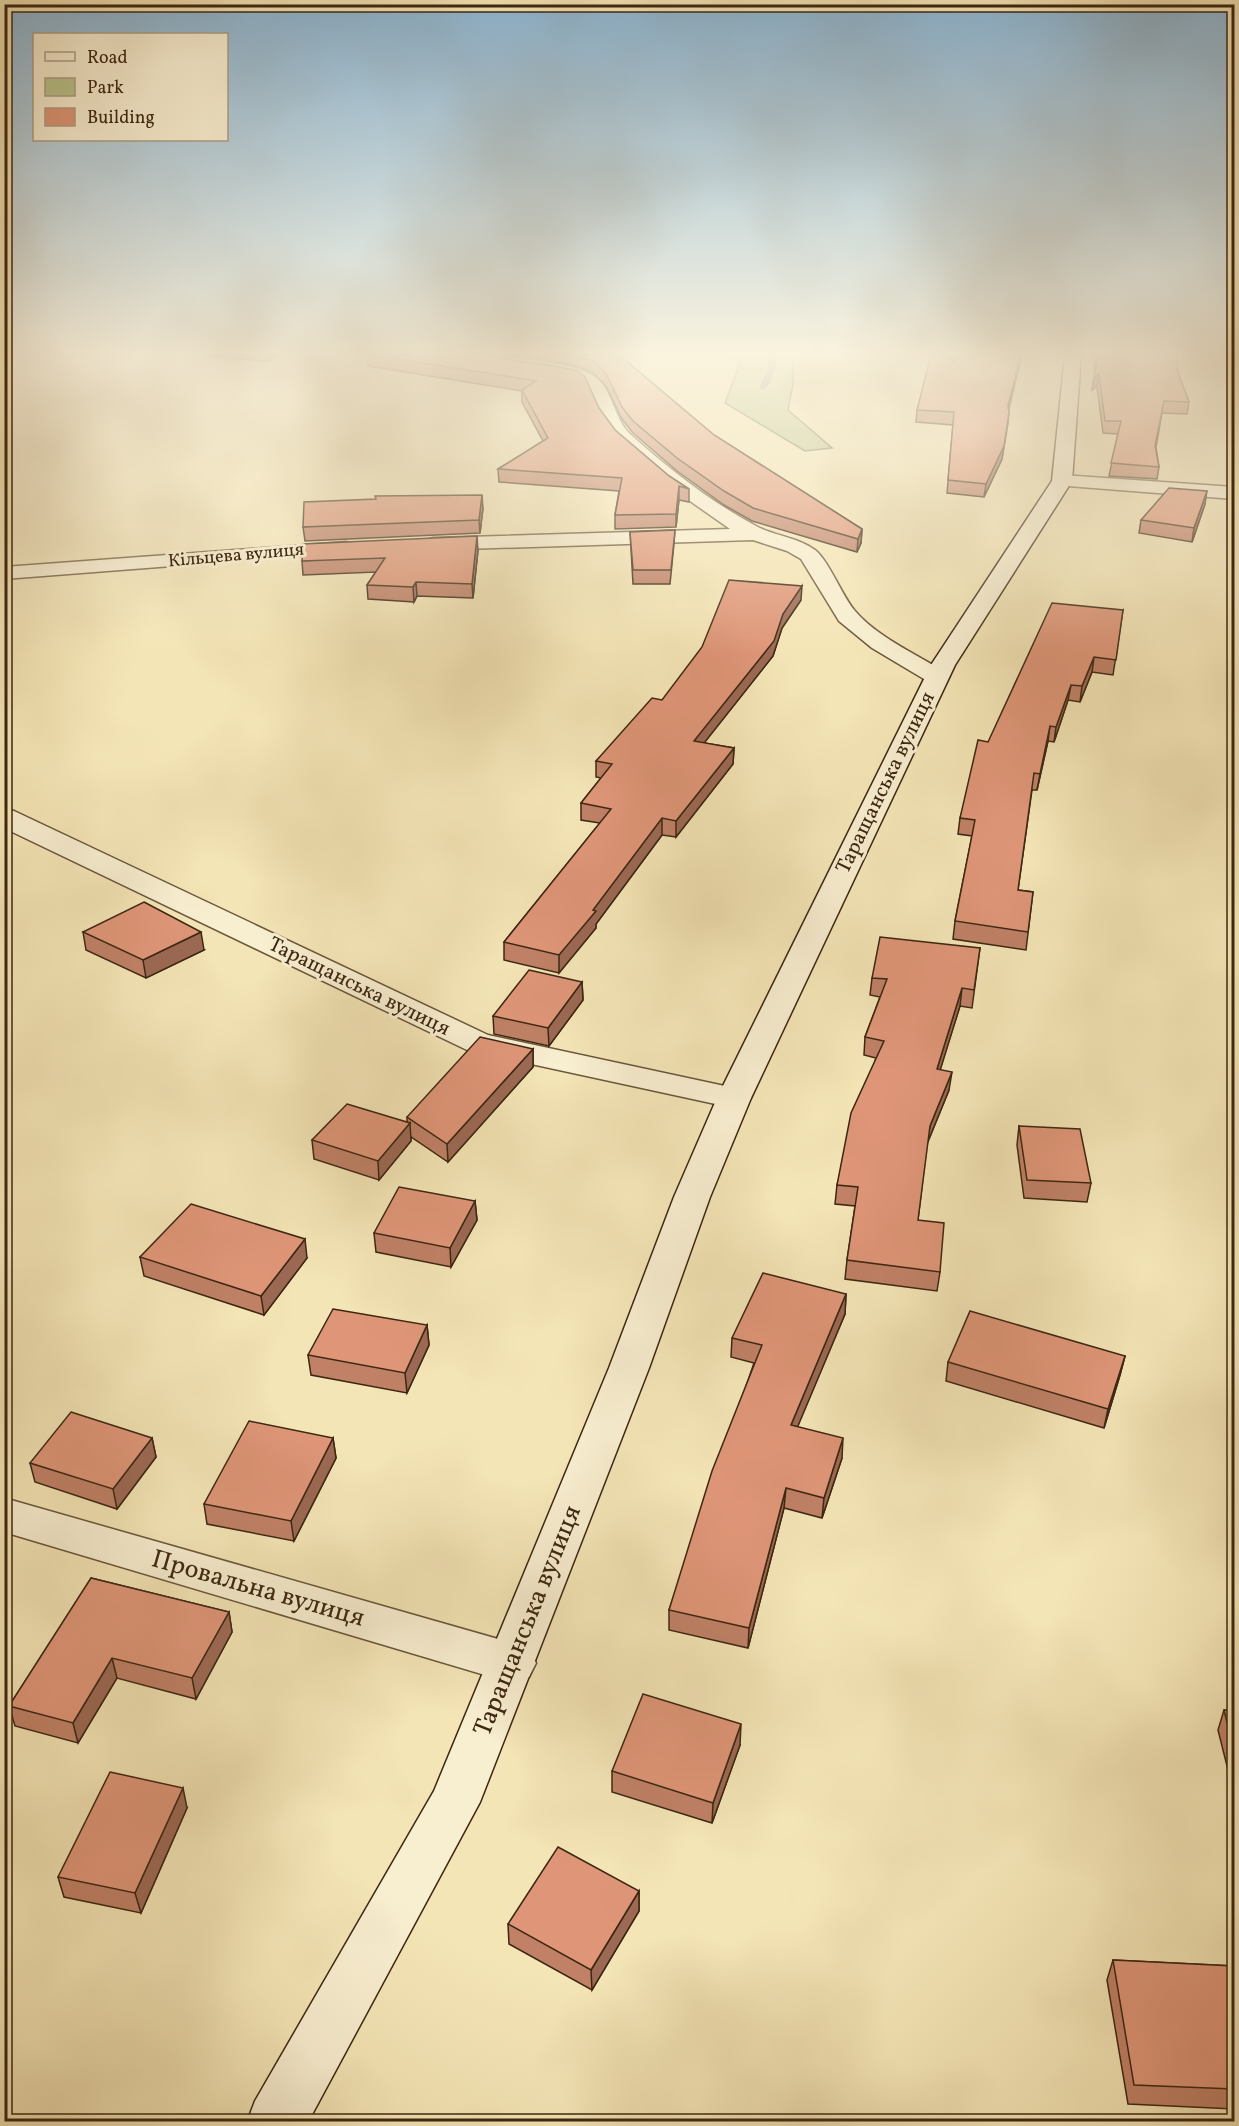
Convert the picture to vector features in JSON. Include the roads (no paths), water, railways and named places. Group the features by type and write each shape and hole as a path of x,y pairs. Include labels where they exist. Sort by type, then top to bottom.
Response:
{"street":[{"path":"643,454 729,520 755,534 794,547 809,555 848,616 880,643 937,677"},
{"name":"Таращанська вулиця","path":"276,2121 455,1802 629,1368 692,1197 734,1098 937,677 1062,481 1064,454"},
{"path":"1062,481 1234,493"},
{"path":"415,545 755,534"},
{"name":"Кільцева вулиця","path":"4,573 55,571 308,549 371,547"},
{"name":"Таращанська вулиця","path":"4,817 478,1043 734,1098"},
{"name":"Провальна вулиця","path":"4,1515 512,1663"}]}
